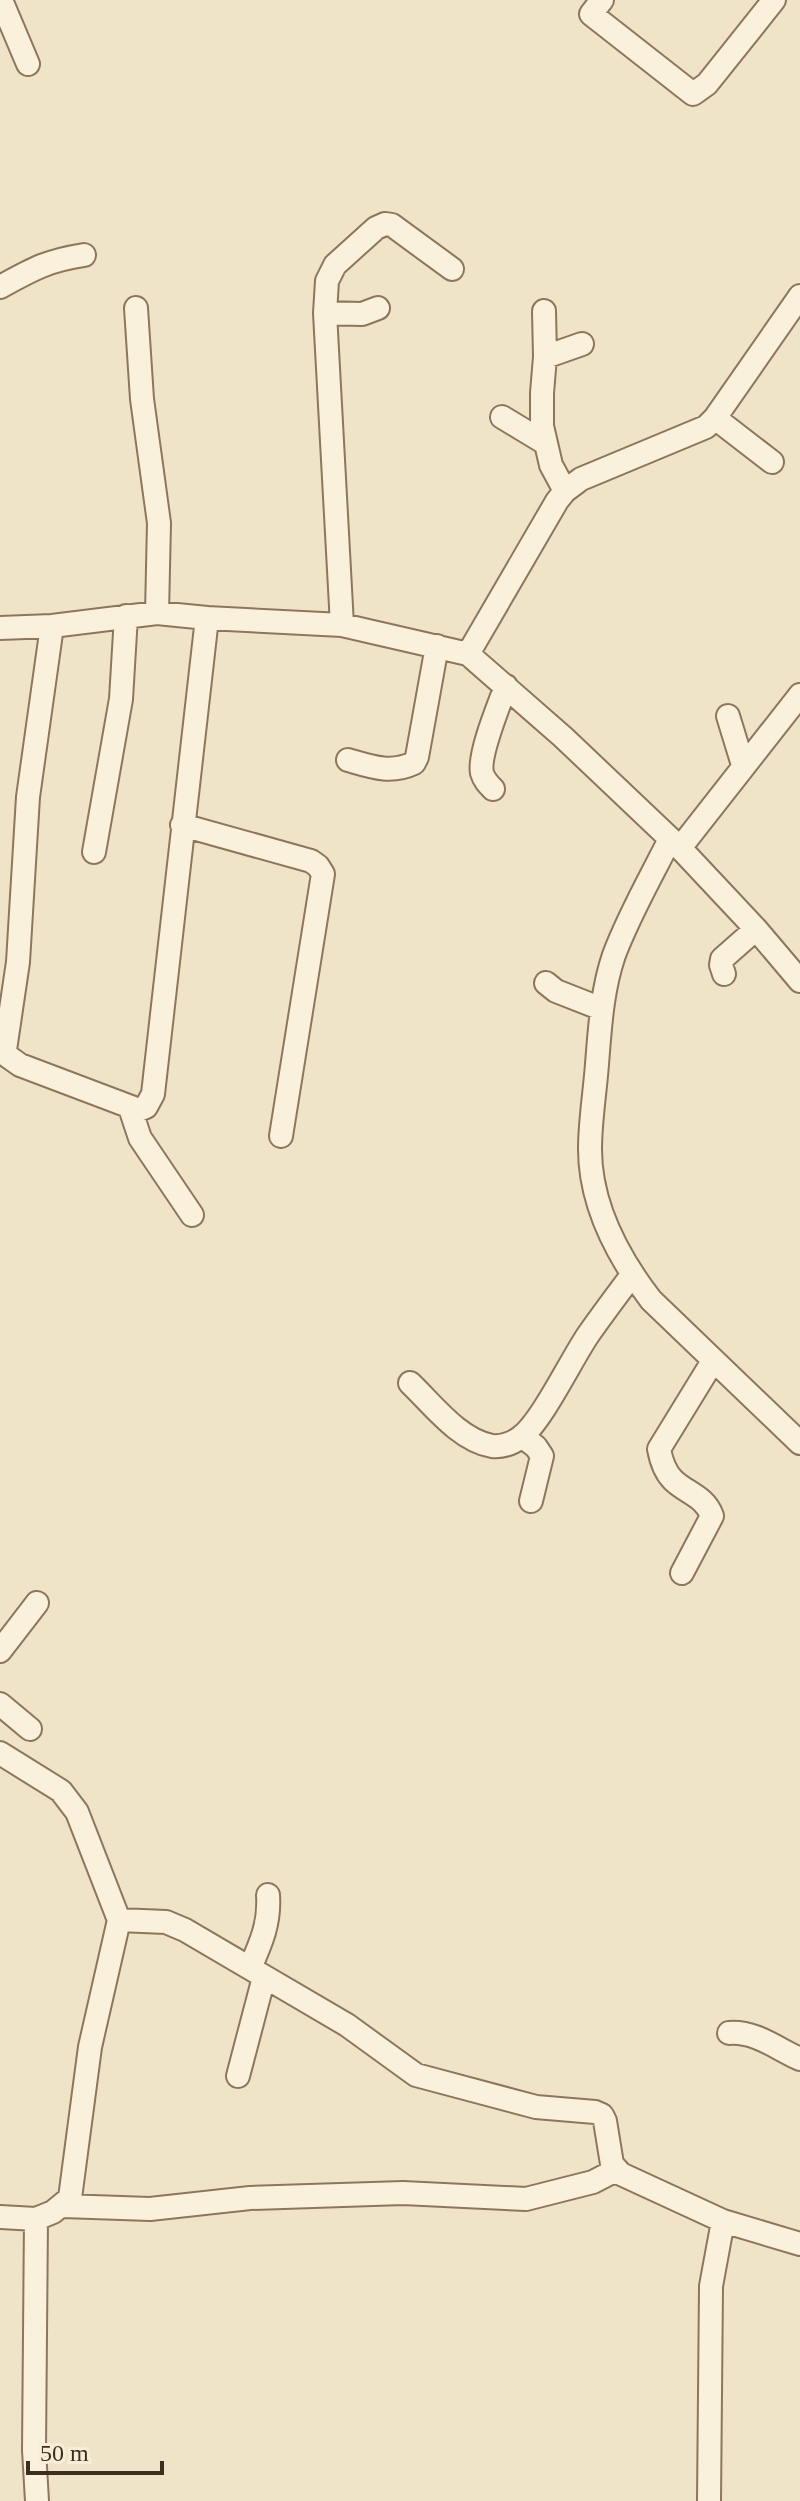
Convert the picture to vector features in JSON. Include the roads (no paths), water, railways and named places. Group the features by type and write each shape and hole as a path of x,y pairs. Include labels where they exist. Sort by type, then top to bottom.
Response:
{"street":[{"path":"1,0 28,64"},
{"path":"589,5 693,94 707,84 774,0"},
{"path":"342,625 325,313 330,273 376,228 385,224 392,225 452,269"},
{"path":"0,287 39,265 84,255"},
{"path":"468,654 565,491 581,479 695,433 715,418 800,296"},
{"path":"136,308 142,399 159,523 157,613"},
{"path":"325,313 362,314 378,308"},
{"path":"544,311 542,426 551,465 565,491"},
{"path":"545,357 582,344"},
{"path":"502,417 545,443"},
{"path":"715,418 772,462"},
{"path":"0,628 52,626 157,613 342,625 468,654 675,843 800,981"},
{"path":"94,852 121,699 126,616"},
{"path":"52,626 28,797 18,962 5,1050 6,1055 20,1065 139,1110 146,1107 153,1094 207,618"},
{"path":"348,760 394,770 414,763 437,646"},
{"path":"493,789 484,780 481,769 506,686"},
{"path":"800,695 675,843 613,958 602,1009 590,1149 593,1186 605,1224 632,1275 651,1300 800,1443"},
{"path":"728,716 743,765"},
{"path":"182,825 311,861 323,874 281,1136"},
{"path":"724,974 722,959 756,929"},
{"path":"546,983 556,991 602,1009"},
{"path":"130,1108 140,1138 192,1215"},
{"path":"410,1383 460,1431 494,1446 507,1445 522,1436 537,1418 589,1334 632,1275"},
{"path":"682,1573 712,1516 698,1496 672,1480 662,1463 659,1449 713,1361"},
{"path":"522,1436 542,1456 531,1501"},
{"path":"1,1647 37,1603"},
{"path":"0,1704 30,1729"},
{"path":"0,1753 61,1791 77,1812 119,1920 90,2047 70,2198 63,2206 36,2219 0,2217"},
{"path":"238,2076 270,1914 268,1895"},
{"path":"119,1920 166,1922 185,1930 347,2025 416,2075 536,2107 602,2115 616,2170 723,2221 800,2244"},
{"path":"729,2033 742,2032 757,2037 800,2059"},
{"path":"63,2206 150,2209 250,2198 403,2193 526,2199 593,2182 616,2170"},
{"path":"36,2219 34,2450 37,2501"},
{"path":"709,2501 711,2286 723,2221"}]}
